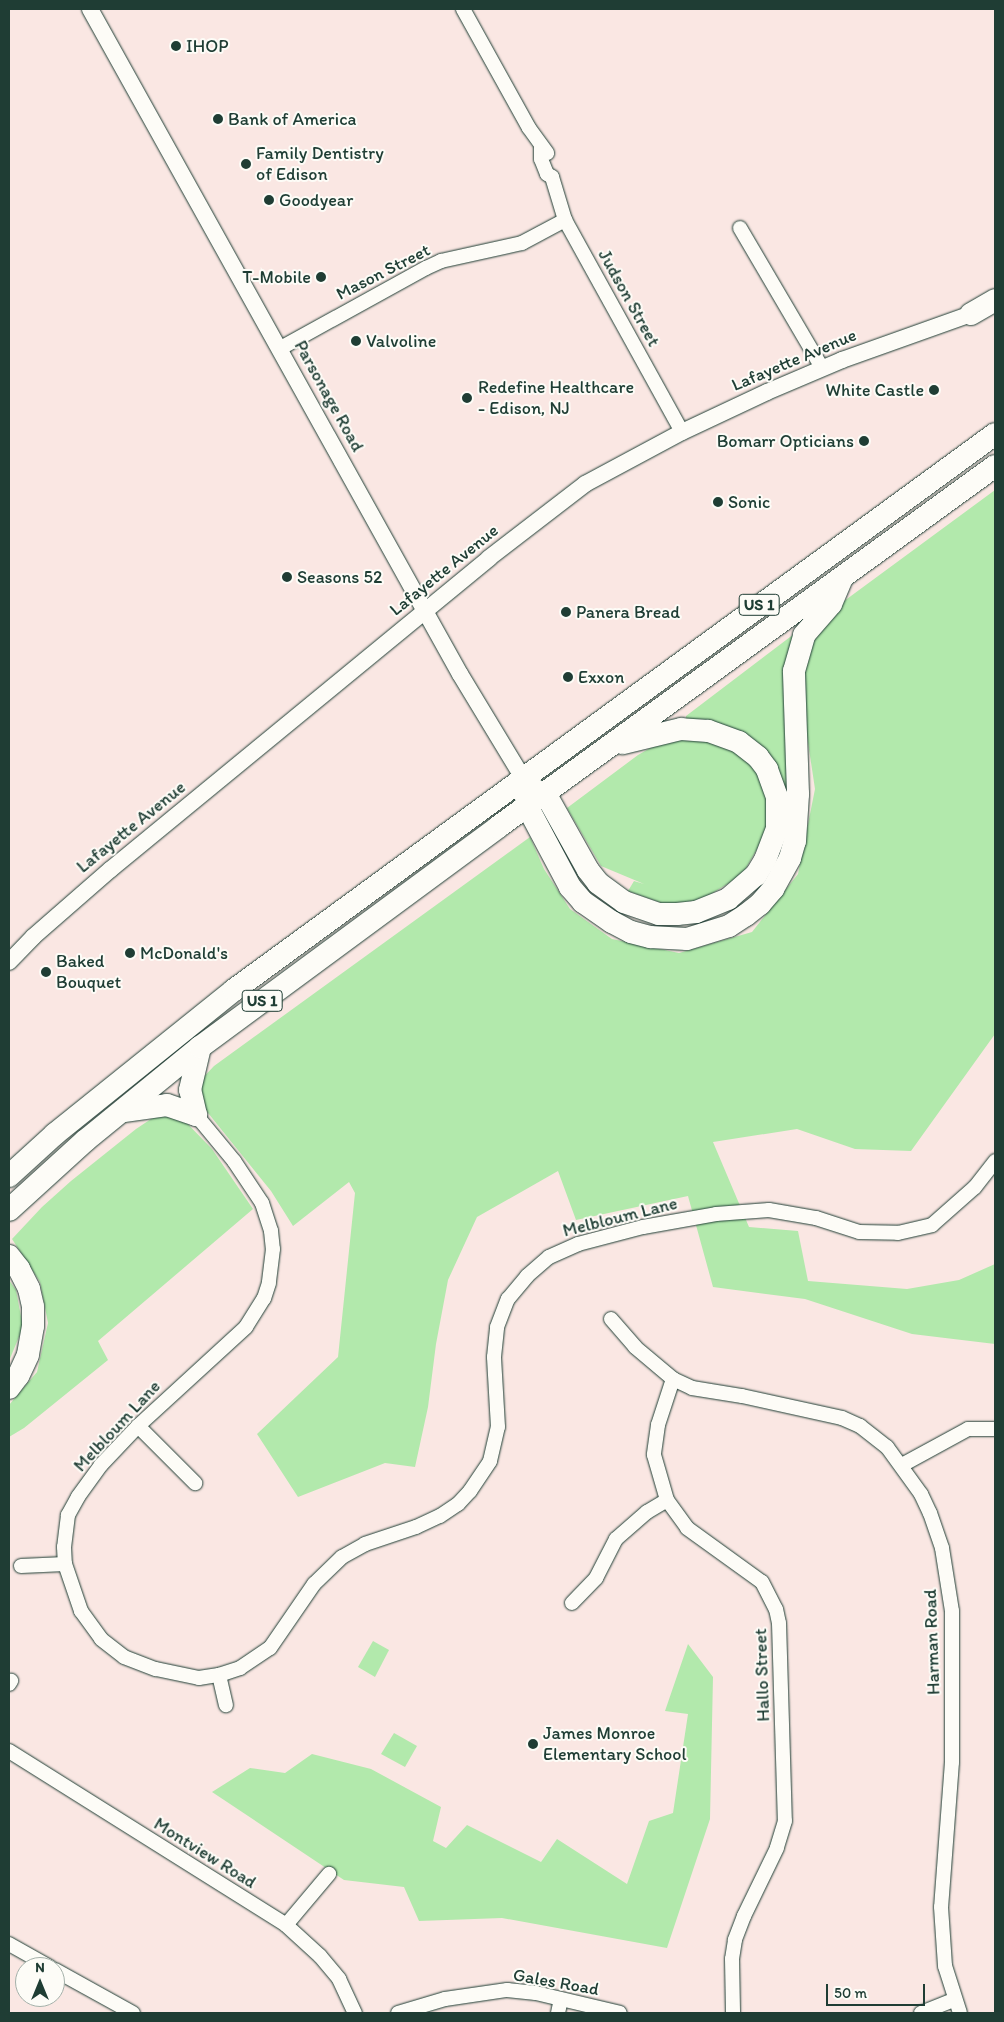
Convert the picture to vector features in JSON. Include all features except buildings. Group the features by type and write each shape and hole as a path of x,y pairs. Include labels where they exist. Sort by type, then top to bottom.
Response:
{"highway":[{"path":"971,314 995,300"},
{"path":"971,314 995,311"},
{"name":"US 1","path":"9,1176 142,1062 234,990 995,434"},
{"name":"US 1","path":"9,1210 121,1112 200,1047 527,806 995,466"},
{"path":"523,778 527,806 570,888 582,902 612,922 632,932 650,937 687,939 729,926 760,904 773,890 786,866 795,841 798,794 794,671 804,635 831,604 842,577"},
{"path":"545,793 588,870 598,883 611,894 638,909 659,914 696,912 728,899 756,875 773,843 779,814 778,797 771,777 758,757 749,748 722,734 694,728 669,731 610,746"},
{"path":"196,1115 190,1090 200,1047"},
{"path":"121,1112 167,1104 196,1115"},
{"path":"9,1162 32,1155"},
{"path":"9,1256 19,1269 29,1289 33,1307 33,1326 28,1355 18,1376 9,1388"}],"street":[{"name":"Parsonage Road","path":"90,9 425,611 523,778 545,793"},
{"name":"Judson Street","path":"463,9 541,147 540,158 547,174 552,177 565,220 682,432"},
{"name":"Mason Street","path":"279,349 426,268 441,262 522,244 565,220"},
{"path":"740,228 822,368"},
{"name":"Lafayette Avenue","path":"9,962 33,937 89,887 489,558 584,484 682,432 822,368 926,328 971,314"},
{"name":"Melbloum Lane","path":"196,1115 234,1161 262,1203 271,1231 273,1249 269,1283 264,1298 246,1327 138,1426 101,1465 78,1497 68,1516 64,1547 65,1564 81,1611 102,1639 124,1658 156,1669 199,1678 219,1675 240,1668 270,1648 314,1584 342,1557 365,1544 416,1527 440,1516 458,1504 470,1491 490,1461 498,1427 494,1357 497,1327 508,1299 528,1276 549,1257 578,1244 644,1227 716,1214 769,1210 816,1218 859,1232 898,1233 932,1225 975,1187 995,1161"},
{"name":"Harman Road","path":"610,1319 635,1347 673,1379 692,1388 742,1396 842,1418 877,1438 902,1465 921,1494 937,1532 948,1578 952,1611 952,1762 941,1907 945,1966 954,2000 960,2013"},
{"name":"Hallo Street","path":"673,1379 658,1425 654,1455 667,1500 686,1528 762,1582 776,1609 779,1623 785,1821 778,1848 744,1916 735,1940 732,1959 733,2013"},
{"path":"138,1426 195,1482"},
{"path":"902,1465 968,1429 995,1429"},
{"path":"572,1604 596,1578 616,1539 647,1512 667,1500"},
{"path":"21,1566 65,1564"},
{"path":"219,1675 226,1705"},
{"name":"Montview Road","path":"9,1751 286,1925 320,1956 339,1980 356,2013"},
{"path":"286,1925 329,1874"},
{"path":"9,1944 32,1957"},
{"path":"65,1976 133,2013"},
{"name":"Gales Road","path":"398,2013 445,1999 507,1990 561,1999 620,2013"},
{"path":"558,2013 561,1999"},
{"path":"921,2013 954,2000"}],"green space":[{"path":"995,490 995,1034 911,1151 855,1149 797,1129 713,1142 749,1227 798,1231 808,1281 907,1289 959,1280 995,1264 995,1344 912,1334 805,1299 713,1287 688,1196 576,1220 558,1171 477,1217 448,1280 436,1344 428,1407 415,1467 385,1463 298,1497 257,1434 338,1357 355,1193 349,1182 293,1226 271,1191 200,1103 196,1085 214,1066 530,837 544,869 570,909 612,939 679,953 752,932 798,874 815,789 804,716 802,678 812,632 836,607"},
{"path":"794,634 788,801 775,768 686,720 686,716"},
{"path":"685,737 736,748 760,770 769,799 768,830 742,875 698,902 667,905 628,891 634,881 644,884 601,866 567,808 638,755 657,744"},
{"path":"163,1111 180,1116 212,1149 253,1209 98,1341 108,1360 24,1428 9,1437 9,1405 37,1372 48,1323 40,1282 12,1239 42,1207 71,1181 136,1129"},
{"path":"9,1280 16,1290 23,1327 9,1361"},
{"path":"373,1641 389,1650 375,1677 358,1667"},
{"path":"688,1644 713,1677 710,1819 667,1948 502,1918 419,1921 404,1887 344,1880 212,1792 250,1768 285,1773 312,1754 371,1769 441,1807 433,1841 446,1848 467,1825 541,1862 557,1839 627,1884 649,1821 673,1813 688,1714 665,1711"},
{"path":"394,1733 417,1746 405,1767 381,1754"}],"place":[{"name":"IHOP","path":"176,46"},
{"name":"Bank of America","path":"218,119"},
{"name":"Family Dentistry of Edison","path":"246,164"},
{"name":"Goodyear","path":"269,200"},
{"name":"T-Mobile","path":"321,277"},
{"name":"Valvoline","path":"356,341"},
{"name":"White Castle","path":"934,390"},
{"name":"Redefine Healthcare - Edison, NJ","path":"467,398"},
{"name":"Bomarr Opticians","path":"864,441"},
{"name":"Sonic","path":"718,502"},
{"name":"Seasons 52","path":"287,577"},
{"name":"Panera Bread","path":"566,612"},
{"name":"Exxon","path":"568,677"},
{"name":"McDonald's","path":"130,953"},
{"name":"Baked Bouquet","path":"46,972"},
{"name":"James Monroe Elementary School","path":"533,1744"}]}
